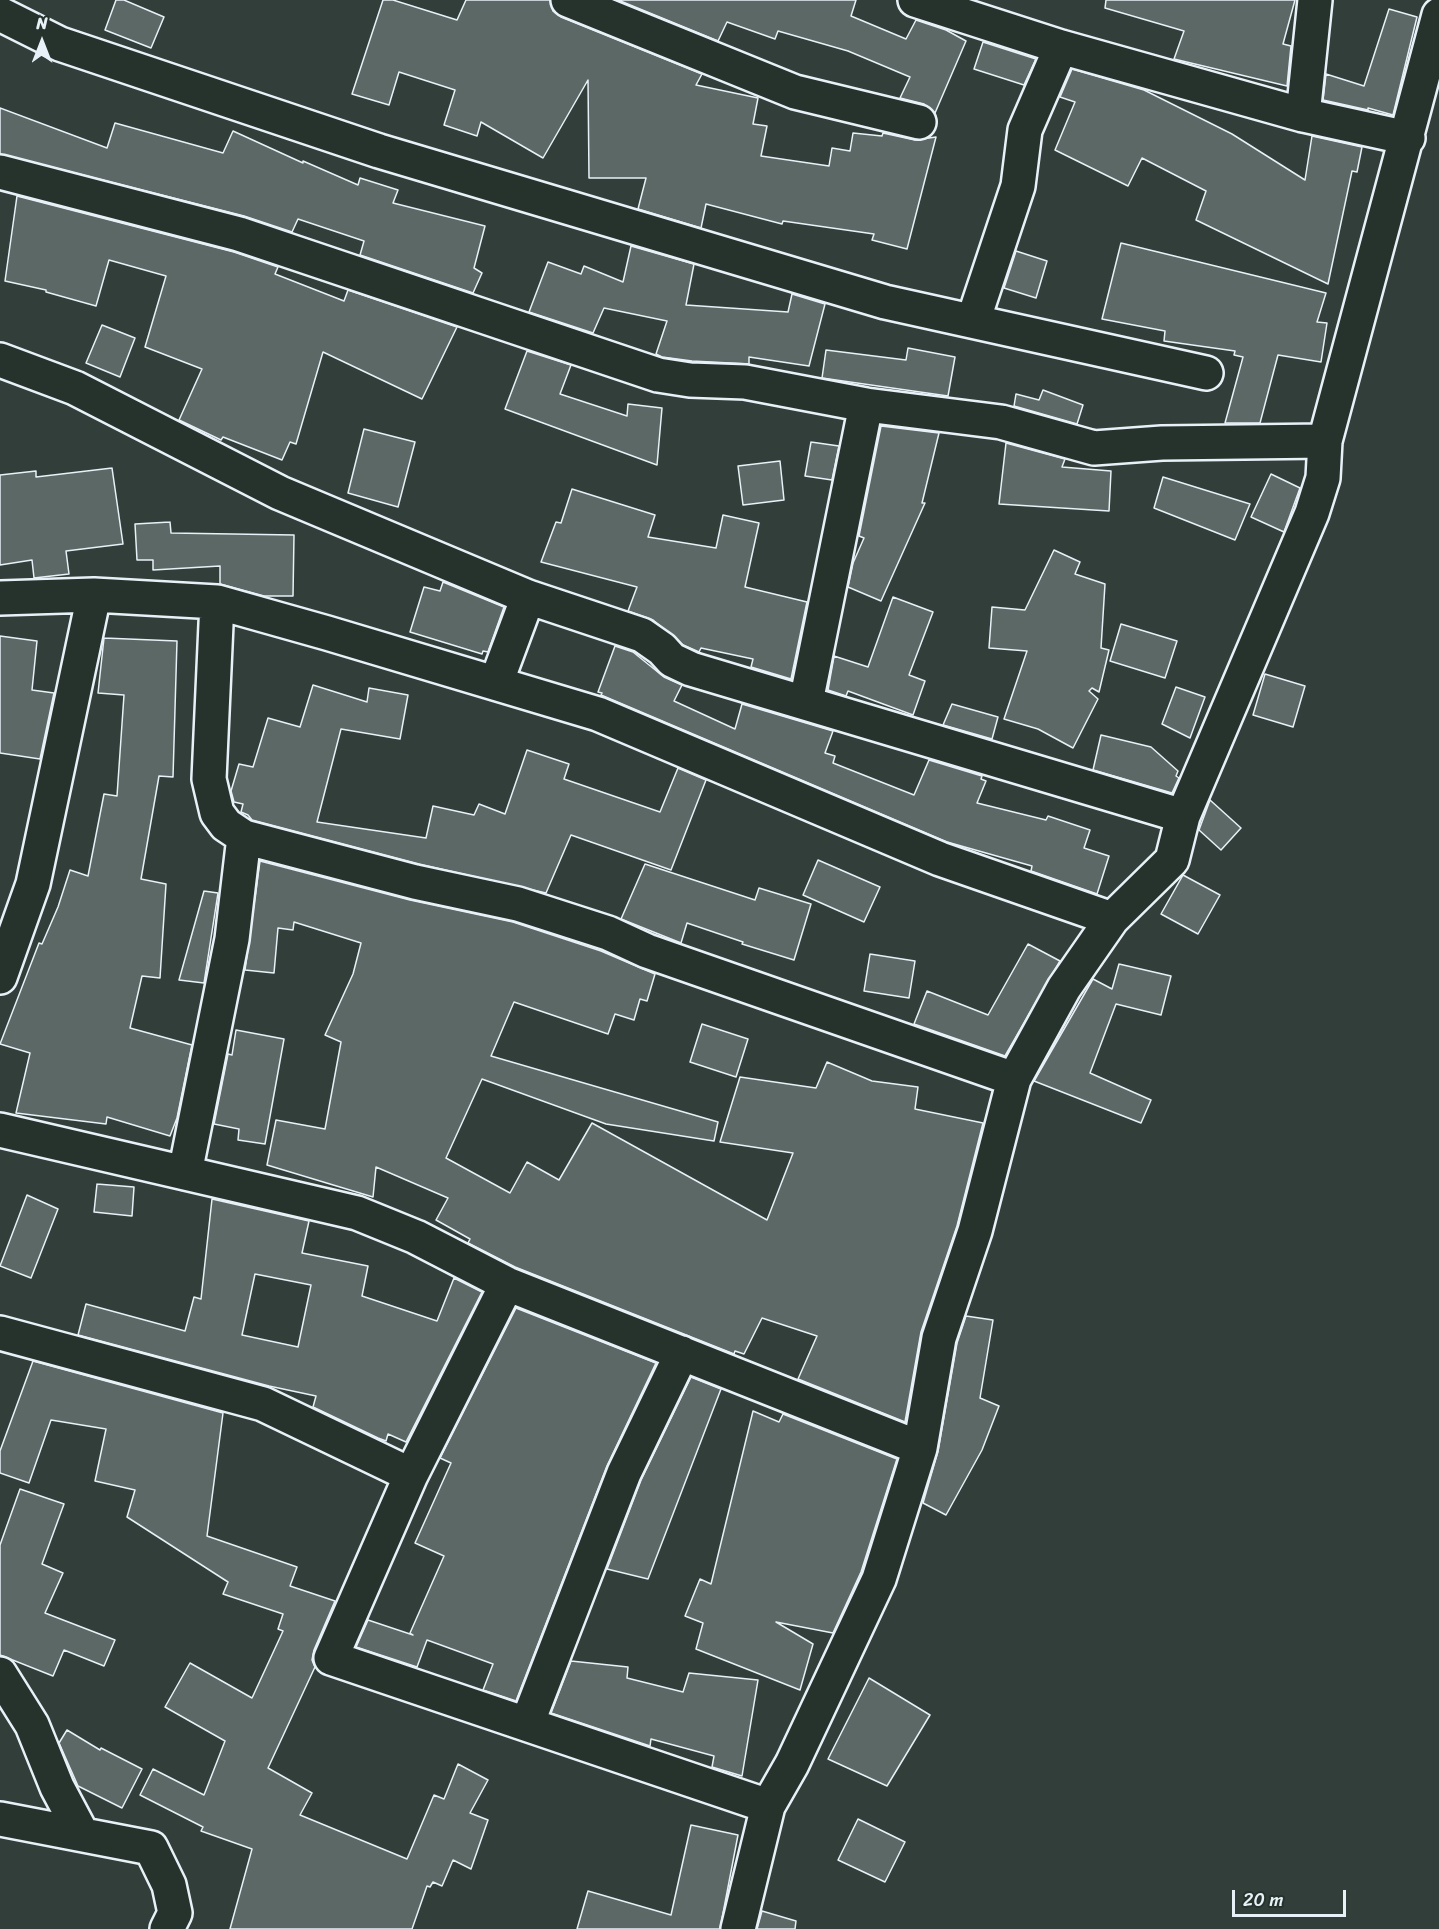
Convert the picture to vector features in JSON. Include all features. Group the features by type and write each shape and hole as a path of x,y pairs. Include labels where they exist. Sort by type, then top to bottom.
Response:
{"street":[{"path":"568,0 795,92 919,122"},
{"path":"915,0 1061,47 1304,115 1408,138"},
{"path":"1304,115 1315,0"},
{"path":"0,14 60,44 379,151 885,302 1206,374"},
{"path":"738,1929 768,1806 792,1764 879,1579 920,1448 939,1338 975,1231 1014,1079 1064,988 1112,919 1172,860 1183,816 1312,513 1323,478 1325,441 1408,138 1439,15"},
{"path":"973,321 1018,186 1025,130 1061,47"},
{"path":"1,178 239,234 658,375 690,380 745,382 866,405 1001,422 1094,448 1162,443 1325,441"},
{"path":"0,360 75,388 280,493 528,597 642,635 662,649 672,660 691,669 1183,816"},
{"path":"806,702 866,405"},
{"path":"0,598 94,595 217,602 598,714 940,859 1112,919"},
{"path":"0,977 33,884 94,595"},
{"path":"496,683 528,597"},
{"path":"217,602 209,779 217,813 226,825 244,837 415,882 518,904 608,933 647,951 1014,1079"},
{"path":"185,1173 232,939 244,837"},
{"path":"0,1130 357,1213 437,1247 507,1284 920,1448"},
{"path":"507,1284 411,1474 331,1658 768,1806"},
{"path":"0,1333 263,1404 411,1474"},
{"path":"527,1724 624,1473 682,1353"},
{"path":"0,1674 32,1725 57,1787 82,1834"},
{"path":"0,1819 151,1848 169,1885 175,1913 167,1929"}],"building":[{"path":"116,0 124,0 164,17 151,48 105,30"},
{"path":"383,0 393,0 457,20 466,0 550,0 553,11 561,17 702,74 696,85 758,98 753,124 767,126 761,156 829,166 832,148 850,151 853,133 882,136 883,133 915,140 936,137 907,249 872,240 874,234 783,221 782,224 706,204 701,228 638,209 646,178 589,178 588,80 543,158 481,122 477,136 444,125 455,90 399,72 389,105 352,94"},
{"path":"618,0 856,0 851,16 906,39 916,20 946,30 966,41 935,113 924,104 900,98 910,77 848,51 778,31 775,39 727,22 718,41"},
{"path":"1106,0 1295,0 1283,44 1291,46 1287,86 1174,59 1184,31 1105,8"},
{"path":"1389,9 1417,17 1393,115 1323,100 1326,74 1364,86"},
{"path":"983,42 1036,59 1024,85 974,69"},
{"path":"1072,69 1144,90 1232,134 1305,180 1312,136 1362,147 1357,172 1352,171 1328,284 1196,220 1206,191 1142,158 1128,186 1055,150 1075,102 1060,97"},
{"path":"0,108 107,148 115,123 223,153 233,131 358,185 360,178 398,190 393,203 485,226 474,268 482,273 473,293 360,255 364,241 298,219 292,232 244,216 0,154"},
{"path":"17,196 234,252 278,267 275,274 344,301 348,290 457,327 422,399 323,352 296,444 290,442 282,460 223,437 221,440 179,420 202,369 145,347 166,276 109,260 96,306 46,292 46,290 5,281"},
{"path":"1121,243 1326,293 1317,322 1327,323 1321,362 1278,355 1260,423 1225,423 1243,357 1234,355 1235,351 1164,341 1165,331 1102,319"},
{"path":"631,246 694,264 686,305 788,312 792,294 825,304 809,366 749,357 749,364 662,357 656,354 667,321 604,308 593,333 529,312 548,262 581,274 584,266 623,282"},
{"path":"1016,251 1047,261 1036,298 1004,288"},
{"path":"102,325 135,338 120,377 86,363"},
{"path":"908,348 955,357 948,396 822,378 826,350 906,360"},
{"path":"527,351 571,365 560,394 627,416 628,404 662,408 657,465 505,409"},
{"path":"1043,390 1083,405 1077,424 1014,406 1016,394 1039,400"},
{"path":"881,426 939,433 922,503 925,503 881,601 848,587 853,563 864,538 859,536"},
{"path":"364,429 415,442 398,507 348,493"},
{"path":"811,442 839,446 832,480 805,476"},
{"path":"1006,443 1065,459 1062,467 1111,471 1109,511 999,504"},
{"path":"780,461 784,500 743,505 738,466"},
{"path":"112,468 123,544 66,551 69,574 34,578 32,560 0,565 0,475 36,471 36,477"},
{"path":"1271,474 1300,488 1284,532 1251,517"},
{"path":"1163,477 1250,504 1235,540 1154,508"},
{"path":"572,489 655,515 648,537 716,548 723,515 759,523 745,587 807,602 791,679 751,667 753,659 701,648 699,652 683,645 653,620 628,611 637,587 541,562 556,522 561,523"},
{"path":"170,522 171,533 294,535 293,596 264,596 220,584 220,566 153,570 153,560 137,560 135,524"},
{"path":"1054,550 1080,562 1075,574 1105,584 1101,648 1109,650 1099,692 1092,688 1089,691 1098,699 1073,748 1038,729 1004,719 1027,651 989,648 992,607 1025,610"},
{"path":"443,582 504,607 488,652 483,651 482,654 410,632 424,587 440,591"},
{"path":"893,597 933,612 909,675 925,681 913,715 848,691 846,696 828,690 834,656 868,667"},
{"path":"1121,624 1177,641 1165,678 1110,661"},
{"path":"0,636 37,641 32,690 54,693 40,759 0,753"},
{"path":"104,638 177,641 173,777 159,776 141,879 166,884 160,978 142,976 130,1028 192,1045 177,1118 170,1136 107,1117 106,1124 16,1113 30,1053 0,1044 39,943 42,944 58,907 70,870 88,876 104,794 117,796 124,695 98,693"},
{"path":"615,646 633,652 664,677 682,685 674,701 735,729 742,704 833,731 825,753 835,756 833,763 914,795 929,760 982,776 981,779 986,781 977,803 1046,820 1048,816 1090,830 1084,848 1109,856 1097,894 1031,871 1032,866 947,842 601,695 602,693 598,692"},
{"path":"1265,674 1305,686 1293,727 1253,715"},
{"path":"313,685 367,702 369,688 408,695 400,739 341,729 317,822 426,838 433,806 474,815 479,804 505,814 527,750 569,764 564,779 660,812 678,768 706,780 671,870 571,835 546,893 419,864 252,820 241,812 243,804 234,802 231,791 239,764 253,767 268,718 300,727"},
{"path":"1176,687 1205,697 1190,738 1162,724"},
{"path":"952,704 998,717 992,739 943,725"},
{"path":"1101,735 1151,747 1178,771 1176,776 1179,778 1172,793 1093,770"},
{"path":"1210,800 1241,828 1221,850 1199,830"},
{"path":"818,860 880,887 864,922 803,895"},
{"path":"260,861 410,900 513,922 601,951 655,974 647,1001 640,999 634,1020 615,1014 608,1034 514,1002 491,1056 718,1122 714,1141 606,1124 482,1079 446,1158 510,1193 527,1162 559,1180 592,1123 767,1220 793,1153 720,1142 740,1077 816,1088 827,1062 872,1081 918,1087 915,1109 983,1123 957,1226 921,1332 905,1422 798,1379 817,1336 762,1318 744,1354 735,1351 734,1354 515,1267 468,1243 470,1239 436,1220 448,1198 376,1167 373,1197 267,1165 276,1120 325,1129 341,1042 325,1035 353,974 361,943 294,922 293,930 278,928 274,973 245,970"},
{"path":"645,864 755,900 759,888 811,904 794,960 742,944 743,942 687,923 681,943 621,919"},
{"path":"1183,875 1220,895 1198,934 1161,914"},
{"path":"204,891 218,893 204,983 179,980"},
{"path":"1028,944 1060,961 1005,1056 914,1024 927,991 988,1015"},
{"path":"870,954 915,961 909,998 864,991"},
{"path":"1119,964 1171,976 1161,1015 1116,1004 1090,1073 1151,1100 1141,1123 1034,1081 1093,979 1112,989"},
{"path":"702,1024 748,1039 736,1077 690,1062"},
{"path":"236,1030 284,1039 265,1144 238,1140 239,1129 214,1124 228,1054 232,1055"},
{"path":"97,1184 134,1187 132,1216 94,1212"},
{"path":"27,1195 58,1209 31,1278 0,1266"},
{"path":"212,1199 309,1221 302,1253 368,1266 362,1296 437,1321 454,1278 482,1292 406,1442 388,1434 386,1441 378,1438 313,1407 316,1396 269,1386 78,1335 86,1304 185,1331 194,1297 201,1299","holes":["255,1274 311,1285 298,1347 242,1335"]},
{"path":"516,1308 656,1363 607,1466 516,1701 483,1690 493,1664 427,1640 417,1667 356,1647 368,1620 413,1635 410,1633 444,1556 415,1543 451,1463 440,1458"},
{"path":"966,1316 993,1320 980,1398 999,1406 982,1450 946,1515 923,1503 938,1451 957,1343"},
{"path":"33,1361 223,1413 207,1536 297,1567 290,1586 335,1601 314,1650 312,1660 315,1667 268,1768 312,1793 300,1815 407,1859 434,1795 444,1799 458,1764 488,1780 470,1813 488,1820 471,1869 453,1860 442,1886 433,1882 430,1887 427,1886 412,1929 230,1929 252,1849 201,1831 203,1827 140,1795 153,1769 204,1795 225,1741 165,1707 190,1663 252,1698 283,1631 278,1629 283,1614 223,1594 228,1582 127,1517 135,1490 95,1481 106,1429 51,1420 29,1483 0,1473 0,1451"},
{"path":"691,1377 721,1389 648,1579 607,1569 641,1480"},
{"path":"753,1411 779,1422 783,1414 897,1459 861,1572 833,1633 776,1622 813,1644 800,1690 696,1649 703,1623 685,1616 700,1579 711,1584"},
{"path":"20,1489 64,1504 42,1564 63,1573 45,1613 115,1640 104,1666 64,1650 53,1676 0,1655 0,1545"},
{"path":"571,1661 628,1667 627,1678 683,1692 689,1673 758,1680 742,1776 712,1767 714,1756 651,1739 650,1746 551,1713"},
{"path":"869,1678 930,1715 887,1786 828,1759"},
{"path":"67,1730 100,1750 101,1748 142,1769 122,1808 78,1786 59,1743"},
{"path":"858,1819 905,1842 885,1882 838,1860"},
{"path":"691,1825 738,1835 720,1929 577,1929 588,1891 671,1915"},
{"path":"762,1911 796,1921 795,1929 757,1929"}]}
